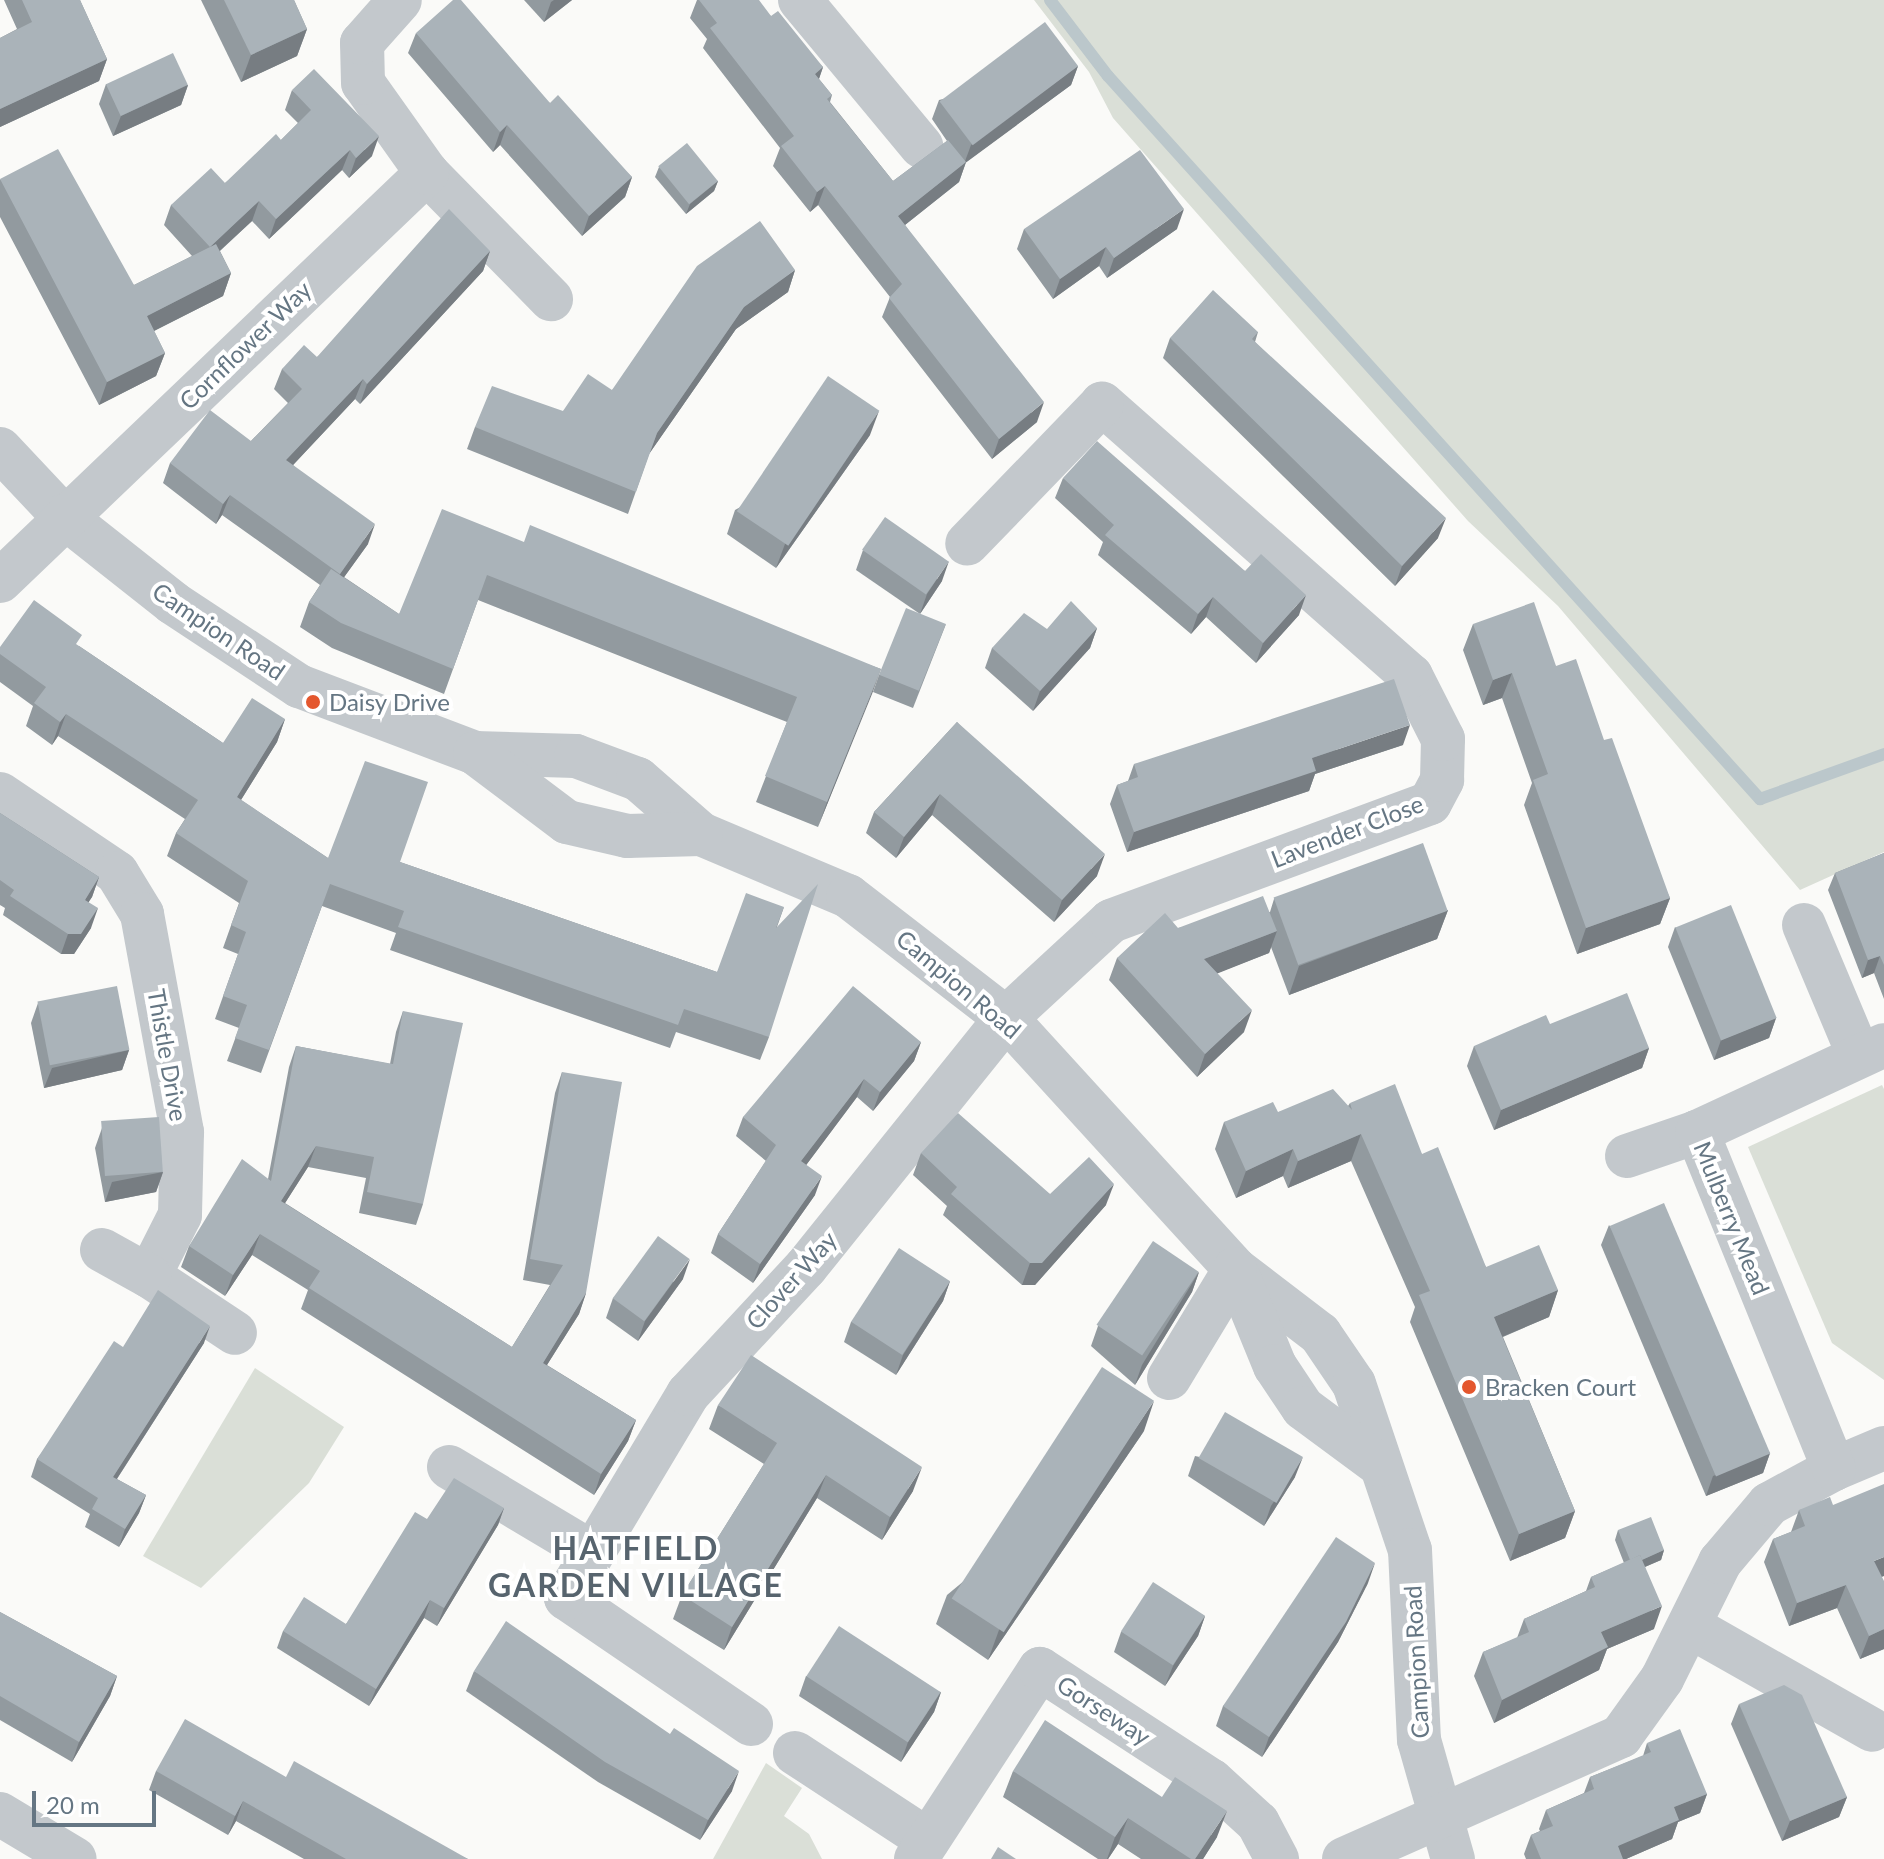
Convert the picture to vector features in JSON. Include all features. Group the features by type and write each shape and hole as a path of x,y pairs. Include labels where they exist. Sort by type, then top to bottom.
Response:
{"street":[{"path":"400,0 362,43 363,83 427,173 551,299"},
{"path":"800,0 921,146"},
{"name":"Cornflower Way","path":"63,516 427,173"},
{"name":"Lavender Close","path":"967,544 1102,404 1411,676 1443,739 1442,780 1430,803 1111,921 1006,1018"},
{"name":"Campion Road","path":"0,449 63,516 173,603 299,686 475,753 567,822 627,836 701,834"},
{"path":"0,581 63,516"},
{"name":"Campion Road","path":"475,753 535,752 595,762 638,779 701,834 848,896 1006,1018 1235,1269 1337,1353 1410,1550 1419,1740 1445,1840"},
{"name":"Thistle Drive","path":"0,794 117,873 142,914 182,1132 180,1215 149,1276"},
{"name":"Mulberry Mead","path":"1804,925 1871,1051 1697,1132 1834,1469"},
{"name":"Clover Way","path":"751,1724 566,1598 688,1394 806,1267 1006,1018"},
{"path":"1627,1156 1697,1132"},
{"path":"102,1250 149,1276 235,1333"},
{"path":"1169,1378 1235,1269"},
{"name":"Campion Road","path":"1235,1269 1275,1366 1303,1408 1380,1465"},
{"path":"1344,1859 1445,1840 1621,1736 1691,1627 1720,1562 1769,1504 1834,1469 1884,1448"},
{"path":"449,1467 591,1552"},
{"path":"1691,1627 1872,1730"},
{"name":"Gorseway","path":"795,1753 922,1850 1040,1669 1212,1781 1258,1823 1277,1859"},
{"path":"0,1814 75,1859"}],"shaded area":[{"path":"1034,0 1884,0 1884,852 1800,890 1558,606 1468,521 1113,118 1089,72"},
{"path":"1882,1085 1884,1380 1832,1343 1748,1147"},
{"path":"255,1368 344,1427 309,1483 201,1588 143,1556"},
{"path":"766,1763 802,1788 784,1816 809,1834 822,1859 713,1859"}],"building":[{"path":"22,0 80,0 107,59 0,109 0,38 32,22"},
{"path":"224,0 294,0 307,29 251,55"},
{"path":"453,0 461,0 550,103 558,95 632,177 589,216 507,125 500,132 416,33"},
{"path":"699,0 759,0 771,16 778,11 823,67 815,74 832,95 827,99 893,181 948,140 966,162 898,216 1044,402 999,439 889,298 902,284 825,186 817,192 781,146 794,136 710,28 717,23"},
{"path":"1045,22 1078,66 973,145 940,101"},
{"path":"173,53 188,85 121,116 106,84"},
{"path":"314,69 379,136 356,158 350,150 276,219 259,201 210,247 171,205 211,168 225,183 276,134 281,140 311,110 292,90"},
{"path":"687,143 718,181 689,204 658,166"},
{"path":"58,149 134,285 216,244 231,273 147,316 165,353 107,382 0,179"},
{"path":"1140,150 1184,209 1114,258 1106,247 1060,279 1024,229"},
{"path":"449,209 490,251 367,384 363,379 286,460 375,524 340,574 230,495 223,504 170,463 210,410 251,441 302,389 282,369 304,345 317,357"},
{"path":"760,221 795,270 744,307 657,433 636,492 475,427 492,386 563,411 588,374 612,390 697,266"},
{"path":"1213,290 1258,332 1252,339 1446,518 1402,566 1170,338"},
{"path":"828,376 879,411 788,546 737,511"},
{"path":"1097,441 1245,571 1261,554 1306,595 1263,643 1213,597 1198,614 1105,535 1114,525 1063,478"},
{"path":"442,509 524,542 530,525 881,669 827,802 765,776 797,697 487,575 453,669 341,623 309,602 331,569 399,614"},
{"path":"885,517 949,562 926,595 862,550"},
{"path":"34,600 82,635 76,644 223,743 252,698 285,719 237,797 328,858 365,761 428,782 400,862 717,972 746,893 784,907 776,928 818,884 769,1037 684,1009 678,1025 537,976 398,927 404,911 330,884 269,1050 235,1038 247,1005 223,996 246,932 231,925 248,881 176,833 198,800 66,714 60,722 34,703 46,687 0,654 0,647"},
{"path":"1071,601 1097,628 1040,691 992,648 1024,613 1047,629"},
{"path":"1534,602 1556,666 1576,659 1604,740 1612,738 1670,898 1586,928 1533,780 1548,774 1512,673 1493,680 1473,624"},
{"path":"906,608 946,624 919,691 879,675"},
{"path":"1394,679 1410,725 1312,758 1316,771 1134,832 1117,785 1138,777 1134,764"},
{"path":"957,722 1105,854 1062,900 940,794 904,837 874,812"},
{"path":"0,813 99,877 85,900 98,908 81,934 68,934 10,896 14,890 0,880"},
{"path":"1423,843 1448,911 1298,965 1274,897"},
{"path":"1884,853 1884,965 1880,956 1868,960 1835,873"},
{"path":"1263,896 1277,931 1204,959 1252,1010 1205,1054 1117,958 1165,913 1178,928"},
{"path":"1731,905 1777,1018 1721,1041 1675,927"},
{"path":"117,986 129,1050 50,1065 37,1001"},
{"path":"853,986 921,1042 880,1092 864,1079 801,1161 822,1176 760,1264 718,1234 776,1145 743,1117"},
{"path":"1627,993 1649,1048 1501,1110 1474,1046 1546,1015 1550,1024"},
{"path":"403,1011 463,1023 423,1204 367,1192 374,1157 316,1146 281,1201 512,1347 563,1265 530,1259 562,1072 622,1082 586,1293 543,1363 636,1420 601,1474 309,1288 320,1271 260,1234 233,1275 189,1246 242,1159 271,1181 296,1046 393,1064"},
{"path":"1395,1084 1422,1154 1438,1147 1486,1267 1539,1245 1558,1290 1494,1317 1575,1511 1519,1534 1419,1295 1430,1291 1361,1134 1298,1161 1293,1149 1246,1171 1224,1122 1273,1102 1278,1112 1333,1089 1352,1110 1350,1103"},
{"path":"958,1113 1050,1194 1089,1157 1114,1184 1042,1263 1030,1263 951,1194 957,1187 921,1153"},
{"path":"159,1117 163,1172 105,1176 101,1121"},
{"path":"1664,1203 1770,1453 1716,1476 1610,1226"},
{"path":"658,1236 690,1259 644,1321 613,1298"},
{"path":"1153,1241 1199,1272 1142,1355 1097,1325"},
{"path":"899,1248 950,1281 902,1355 851,1322"},
{"path":"158,1290 210,1326 113,1477 146,1495 125,1529 92,1509 98,1498 37,1459 114,1341 123,1347"},
{"path":"751,1355 922,1467 890,1517 826,1475 732,1627 682,1595 777,1443 718,1405"},
{"path":"1102,1367 1154,1401 1004,1632 952,1598"},
{"path":"1225,1412 1303,1457 1276,1503 1198,1458"},
{"path":"454,1478 504,1508 444,1608 430,1600 376,1689 283,1631 304,1597 346,1624 415,1512 427,1519"},
{"path":"1884,1484 1884,1557 1874,1561 1884,1581 1884,1629 1869,1636 1846,1585 1797,1603 1773,1539 1805,1526 1799,1510 1830,1497 1833,1505"},
{"path":"1651,1517 1664,1550 1642,1560 1640,1555 1630,1560 1618,1530"},
{"path":"1336,1537 1375,1563 1346,1622 1269,1737 1223,1706"},
{"path":"1640,1555 1662,1606 1601,1632 1608,1647 1502,1700 1483,1652 1529,1632 1524,1619 1595,1587 1591,1577"},
{"path":"1153,1582 1205,1616 1173,1665 1121,1631"},
{"path":"0,1612 117,1676 79,1742 0,1696"},
{"path":"506,1621 670,1734 674,1728 739,1771 708,1820 605,1762 474,1671"},
{"path":"839,1626 940,1692 908,1742 806,1676"},
{"path":"1784,1685 1802,1695 1847,1797 1790,1821 1739,1704"},
{"path":"185,1719 286,1777 294,1761 468,1859 346,1859 243,1801 235,1816 156,1771"},
{"path":"1045,1720 1162,1797 1175,1777 1227,1811 1195,1859 1128,1818 1115,1837 1013,1771"},
{"path":"1680,1729 1707,1794 1674,1807 1679,1820 1618,1846 1623,1859 1541,1859 1531,1835 1553,1826 1546,1810 1594,1789 1590,1777 1651,1752 1647,1743"},
{"path":"998,1847 1016,1859 991,1859"}],"waterway":[{"path":"1050,0 1108,76 1760,799 1884,754"}],"place":[{"name":"Daisy Drive","path":"313,702"},
{"name":"Bracken Court","path":"1469,1387"}],"district":[{"name":"HATFIELD GARDEN VILLAGE","path":"636,1568"}]}
